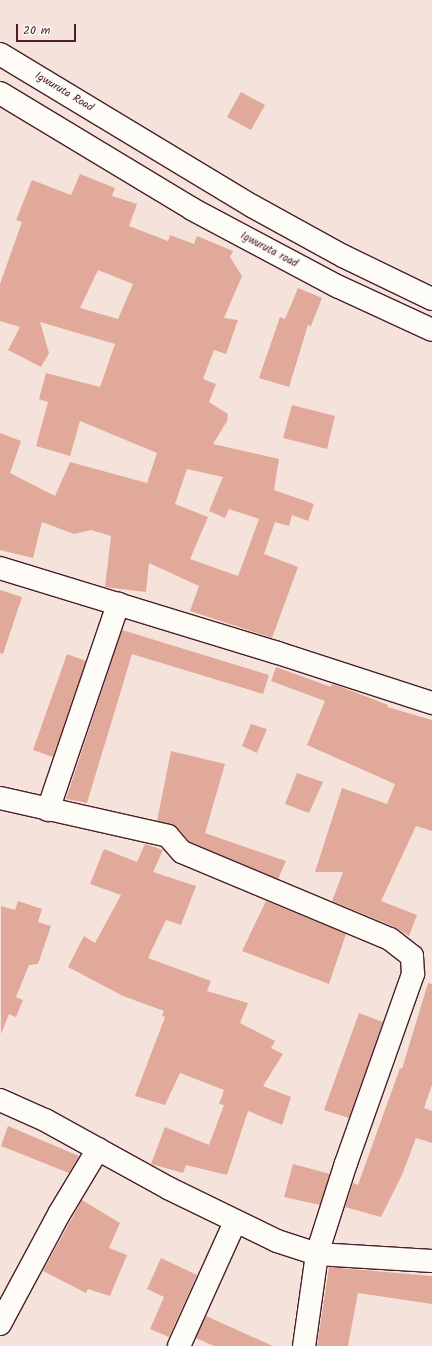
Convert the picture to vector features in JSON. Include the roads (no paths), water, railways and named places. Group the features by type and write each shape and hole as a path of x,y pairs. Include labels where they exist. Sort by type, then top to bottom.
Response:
{"street":[{"name":"Igwuruta Road","path":"0,54 127,130"},
{"path":"0,93 110,161 127,130 252,206 343,256 432,298"},
{"name":"Igwuruta road","path":"110,161 192,209 339,287 432,330"},
{"path":"0,568 432,703"},
{"path":"48,810 118,604"},
{"path":"0,798 168,836 182,852 390,939 412,956 413,974 346,1163 317,1254 304,1346"},
{"path":"0,1100 45,1120 235,1222 277,1241 317,1254 432,1262"},
{"path":"0,1324 59,1214 98,1149"},
{"path":"180,1346 235,1222"}]}
